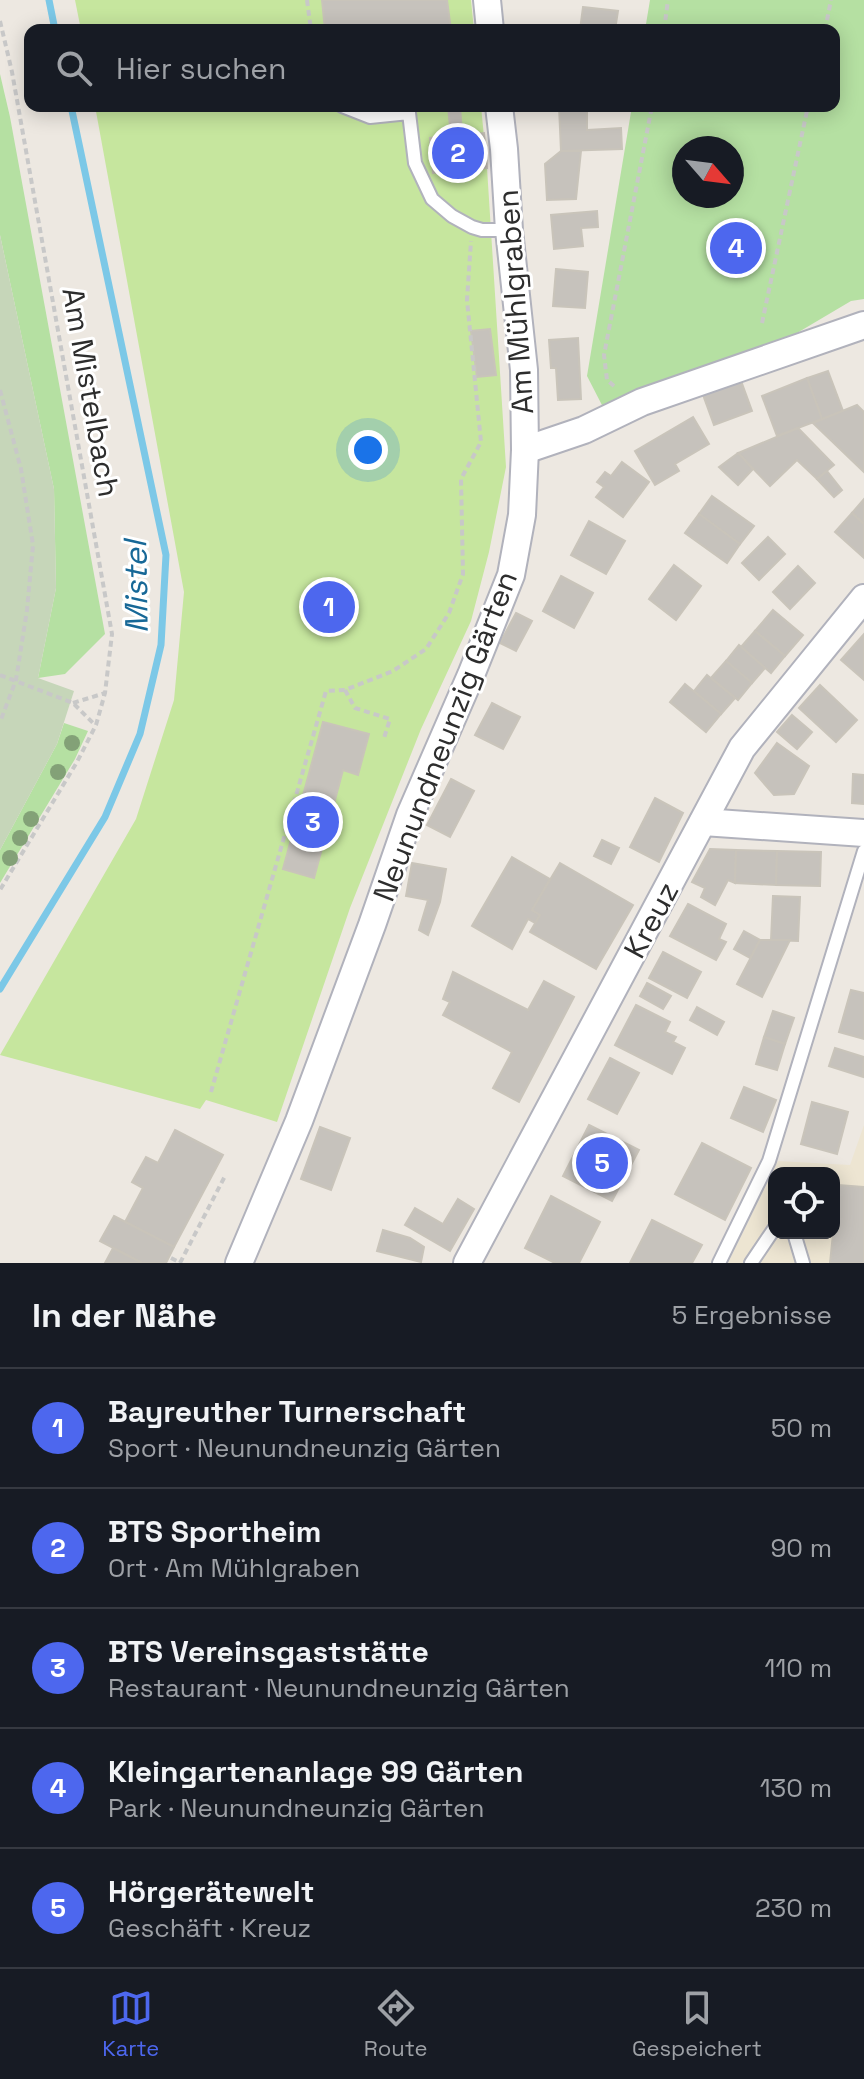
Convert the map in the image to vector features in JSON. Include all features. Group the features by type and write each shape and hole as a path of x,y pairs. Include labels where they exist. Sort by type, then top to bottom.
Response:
{"street":[{"path":"487,0 489,24"},
{"name":"Am Mühlgraben","path":"500,112 524,370 525,450"},
{"path":"525,450 584,430 642,402 864,325"},
{"name":"Neunundneunzig Gärten","path":"239,1263 299,1121 410,815 511,575 522,515 525,450"},
{"name":"Kreuz","path":"467,1263 742,748 864,598"},
{"path":"703,822 864,833"}],"lane":[{"path":"357,112 370,117 409,113 415,163 432,199 452,216 472,227 509,230"},
{"path":"719,1263 769,1161 864,851"},
{"path":"751,1263 768,1238"},
{"path":"796,1239 803,1263"}],"path":[{"path":"307,0 310,24"},
{"path":"665,24 668,0"},
{"path":"826,24 831,0"},
{"name":"Am Mistelbach","path":"0,22 12,72 112,634 105,693 96,725 0,890"},
{"path":"614,386 607,380 604,355 651,112"},
{"path":"762,323 807,112"},
{"path":"211,1092 326,691 345,690 393,671 426,649 449,613 463,574 461,479 481,442 467,300 472,227"},
{"path":"0,390 21,469 33,545 16,680 0,722"},
{"path":"0,675 73,703 96,725"},
{"path":"345,690 355,708 390,719 384,738"},
{"path":"73,703 105,693"},
{"path":"171,1258 180,1263 225,1176"}],"shaded area":[{"path":"864,1125 864,1263 728,1263 768,1181 768,1239 840,1239 840,1167 775,1167 778,1161 850,1165"}],"green space":[{"path":"75,0 471,0 473,24 80,24"},
{"path":"650,0 864,0 864,299 851,301 775,346 685,373 604,409 587,376 631,112 840,112 840,24 646,24"},
{"path":"0,74 105,634 65,674 38,678 56,588 54,489 0,235"},
{"path":"96,112 482,112 506,467 489,552 471,621 421,729 350,908 277,1122 206,1100 200,1109 0,1055 136,819 174,700 184,592"},
{"path":"0,235 54,489 56,588 38,678 74,691 57,744 0,850"},
{"path":"64,723 88,731 75,759 0,883 0,850 57,744"}],"building":[{"path":"322,0 447,0 450,24 324,24"},
{"path":"583,7 618,11 616,24 581,24"},
{"path":"449,112 460,112 462,135 451,136"},
{"path":"559,112 587,112 587,130 621,128 622,149 561,151"},
{"path":"484,133 487,168 433,173 430,138"},
{"path":"561,151 581,151 576,199 547,200 545,164"},
{"path":"597,211 598,227 581,228 583,246 554,249 551,215"},
{"path":"556,269 588,272 585,308 553,306"},
{"path":"490,329 496,375 477,377 471,331"},
{"path":"578,338 581,399 558,400 556,368 551,368 549,340"},
{"path":"828,371 843,411 822,419 807,378"},
{"path":"740,378 752,411 714,425 702,392"},
{"path":"807,378 822,419 777,436 762,396"},
{"path":"857,405 864,412 864,472 813,423"},
{"path":"693,417 709,444 675,464 679,471 655,485 635,451"},
{"path":"798,428 834,465 817,479 797,460 770,486 738,453"},
{"path":"738,453 753,469 738,485 719,467"},
{"path":"622,462 649,482 623,517 596,497 604,487 597,482 605,472 611,476"},
{"path":"827,471 842,490 834,497 817,479"},
{"path":"712,496 754,526 740,544 699,514"},
{"path":"864,499 864,524 852,513"},
{"path":"852,513 864,524 864,558 835,532"},
{"path":"699,514 740,544 727,563 685,533"},
{"path":"589,521 625,541 606,574 571,555"},
{"path":"768,537 785,554 759,580 742,563"},
{"path":"674,565 701,586 676,620 649,599"},
{"path":"798,566 815,583 790,609 773,592"},
{"path":"561,576 593,593 574,628 543,611"},
{"path":"773,610 803,635 785,656 755,631"},
{"path":"516,613 532,621 516,651 500,643"},
{"path":"755,631 785,656 771,673 741,647"},
{"path":"864,634 864,680 841,660"},
{"path":"739,645 765,668 752,683 726,661"},
{"path":"726,661 752,683 738,700 711,678"},
{"path":"707,675 735,698 721,714 694,691"},
{"path":"685,684 721,714 706,732 670,702"},
{"path":"820,685 857,720 836,742 799,708"},
{"path":"492,703 520,717 503,749 475,735"},
{"path":"792,715 812,732 797,749 777,732"},
{"path":"323,722 369,734 358,775 343,770 314,878 283,869"},
{"path":"777,743 809,766 794,794 774,795 755,773"},
{"path":"853,774 864,775 864,804 852,803"},
{"path":"451,779 474,791 450,837 427,825"},
{"path":"655,798 683,813 659,862 630,847"},
{"path":"602,840 619,848 611,864 594,856"},
{"path":"710,849 736,850 735,883 728,880 715,905 701,897 705,888 692,882"},
{"path":"736,850 777,851 776,885 735,883"},
{"path":"777,851 821,852 820,886 776,885"},
{"path":"512,857 550,879 532,910 540,915 535,923 528,919 512,949 472,926"},
{"path":"412,863 446,869 440,902 428,935 419,930 428,900 406,896"},
{"path":"560,863 633,905 596,969 530,932 540,915 532,910"},
{"path":"773,896 800,897 798,941 771,940"},
{"path":"688,904 726,924 719,939 726,942 716,960 670,936"},
{"path":"744,931 760,940 750,958 734,949"},
{"path":"760,940 790,940 762,997 737,984"},
{"path":"663,952 701,972 687,998 649,978"},
{"path":"453,972 528,1010 544,981 574,997 519,1102 493,1088 512,1052 443,1015 450,1002 443,999"},
{"path":"647,983 671,996 663,1009 640,996"},
{"path":"851,990 864,993 864,1039 839,1032"},
{"path":"636,1005 670,1022 665,1032 676,1037 673,1042 685,1048 672,1074 615,1045"},
{"path":"697,1007 724,1022 717,1035 690,1020"},
{"path":"773,1011 794,1018 785,1044 764,1037"},
{"path":"764,1037 785,1044 777,1070 756,1064"},
{"path":"835,1048 864,1057 863,1077 829,1066"},
{"path":"610,1058 639,1073 617,1114 588,1099"},
{"path":"744,1087 776,1100 763,1132 731,1118"},
{"path":"812,1102 848,1112 837,1154 801,1144"},
{"path":"589,1125 639,1150 612,1201 563,1176"},
{"path":"320,1127 350,1138 331,1190 301,1179"},
{"path":"175,1130 223,1155 174,1247 125,1222 143,1188 132,1182 146,1157 158,1163"},
{"path":"702,1143 751,1168 725,1220 675,1194"},
{"path":"840,1185 864,1187 864,1263 830,1263 832,1239 840,1239"},
{"path":"551,1196 600,1222 579,1263 555,1263 525,1248"},
{"path":"458,1199 474,1209 450,1251 405,1225 415,1208 443,1224"},
{"path":"114,1216 174,1247 166,1263 142,1263 100,1241"},
{"path":"652,1220 702,1245 692,1263 630,1263"},
{"path":"383,1230 410,1238 424,1247 421,1262 377,1251"},
{"path":"113,1248 142,1263 105,1263"}],"waterway":[{"name":"Mistel","path":"49,0 54,24"},
{"name":"Mistel","path":"0,989 105,817 140,734 161,645 166,555 72,112"}],"place":[{"name":"BTS Sportheim","path":"458,153"},
{"name":"Kleingartenanlage 99 Gärten","path":"736,248"},
{"name":"Bayreuther Turnerschaft","path":"329,607"},
{"name":"BTS Vereinsgaststätte","path":"313,822"},
{"name":"Hörgerätewelt","path":"602,1163"}]}
